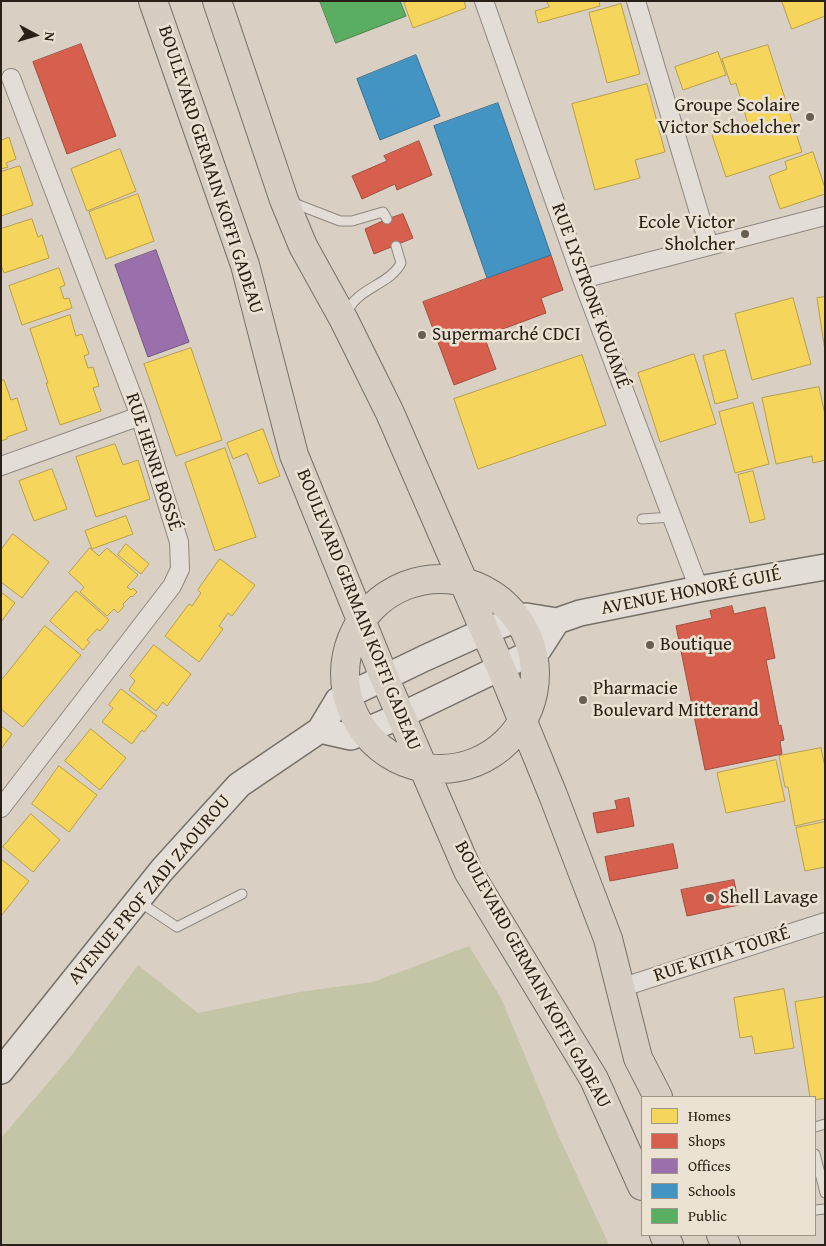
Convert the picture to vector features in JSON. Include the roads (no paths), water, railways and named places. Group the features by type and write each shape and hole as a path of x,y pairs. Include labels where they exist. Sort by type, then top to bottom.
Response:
{"main road":[{"name":"BOULEVARD GERMAIN KOFFI GADEAU","path":"153,1 245,266 294,454 400,716 468,871 594,1078 641,1184"},
{"path":"217,1 284,200 303,246 344,320 390,413 501,668 553,795 604,930 638,1058 657,1096"},
{"name":"AVENUE HONORÉ GUIÉ","path":"558,622 580,613 700,588 825,567"},
{"path":"439,579 464,582 491,593 505,604 518,619 532,653 534,670 533,691 523,722 497,751 484,759 464,767 424,770 392,757 364,732 354,717 347,696 345,679 346,659 350,641 361,620 384,596 410,584 439,579"},
{"path":"526,616 558,622 539,649 400,716 351,737 320,730 338,700 385,679 424,658 526,616"},
{"name":"AVENUE PROF ZADI ZAOUROU","path":"1,1071 137,900 238,785 320,730"}],"street":[{"name":"RUE LYSTRONE KOUAMÉ","path":"484,1 582,279 700,588"},
{"path":"636,1 709,246"},
{"name":"RUE HENRI BOSSÉ","path":"1,808 172,586 180,569 179,542 140,416 11,78"},
{"path":"582,279 825,216"},
{"path":"1,466 140,416"},
{"name":"RUE KITIA TOURÉ","path":"620,988 825,922"}],"lane":[{"path":"284,200 340,220 352,221 383,212 387,219"},
{"path":"344,320 350,304 376,284 391,276 398,268 401,263 396,246"},
{"path":"642,519 673,517"},
{"path":"137,900 177,927 242,894"},
{"path":"816,1158 825,1193"}],"place":[{"name":"Groupe Scolaire Victor Schoelcher","path":"810,117"},
{"name":"Ecole Victor Sholcher","path":"745,234"},
{"name":"Supermarché CDCI","path":"422,335"},
{"name":"Boutique","path":"650,645"},
{"name":"Pharmacie Boulevard Mitterand","path":"583,700"},
{"name":"Shell Lavage","path":"710,898"}]}
